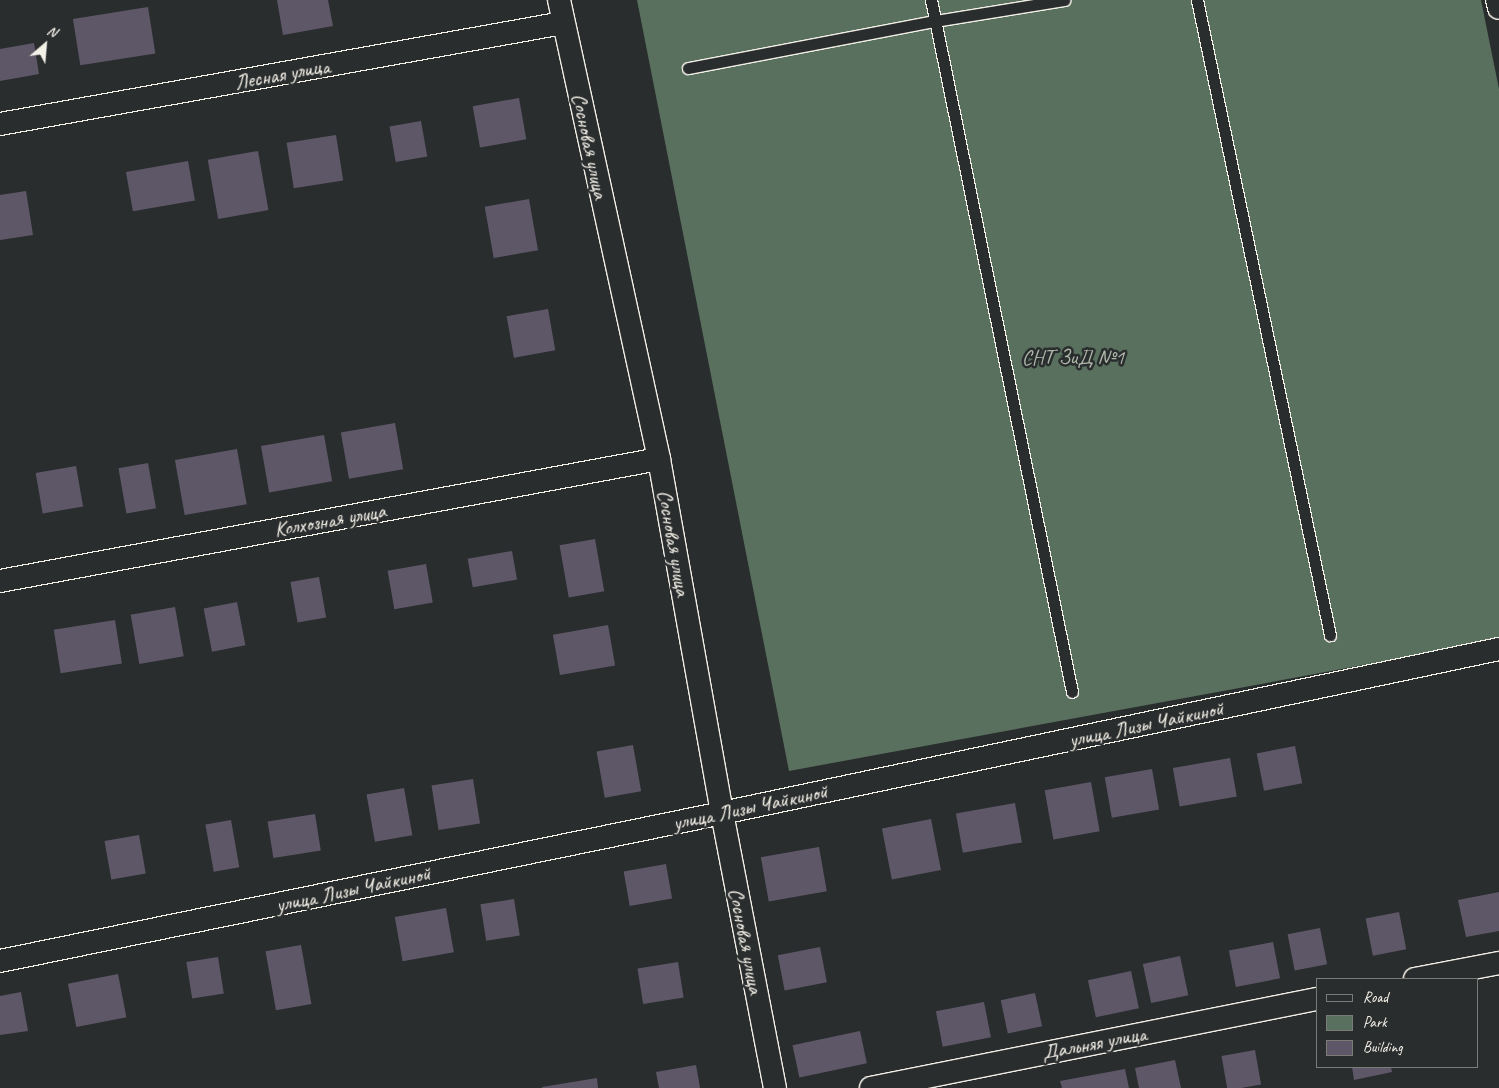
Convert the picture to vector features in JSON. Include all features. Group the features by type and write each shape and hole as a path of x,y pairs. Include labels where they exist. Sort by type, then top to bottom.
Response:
{"street":[{"name":"Сосновая улица","path":"559,0 659,459 722,813 775,1088"},
{"path":"1497,0 1499,8"},
{"name":"Лесная улица","path":"0,124 563,23"},
{"name":"Колхозная улица","path":"0,581 659,459"},
{"name":"улица Лизы Чайкиной","path":"0,961 722,813 1499,649"},
{"path":"1420,978 1499,962"},
{"name":"Дальняя улица","path":"871,1088 1316,999"}],"lane":[{"path":"930,0 1072,692"},
{"path":"688,68 935,21 1064,0"},
{"path":"1197,0 1330,635"}],"green space":[{"name":"СНТ ЗиД №1","path":"637,0 1481,0 1499,89 1499,640 789,771"}],"building":[{"path":"277,0 328,0 333,26 283,35"},
{"path":"148,7 155,53 80,65 73,19"},
{"path":"34,43 39,74 0,81 0,49"},
{"path":"519,98 526,139 480,148 473,106"},
{"path":"421,121 427,156 396,162 389,127"},
{"path":"336,135 343,180 294,188 287,143"},
{"path":"258,151 268,210 218,219 208,160"},
{"path":"188,161 195,200 133,211 126,172"},
{"path":"26,191 33,235 0,240 0,195"},
{"path":"529,199 538,250 494,258 485,207"},
{"path":"548,309 555,350 514,358 507,316"},
{"path":"395,423 403,469 349,479 341,433"},
{"path":"324,435 332,481 269,492 261,446"},
{"path":"237,449 247,504 185,515 175,460"},
{"path":"148,463 156,508 126,514 118,468"},
{"path":"76,466 83,506 43,513 36,473"},
{"path":"595,539 604,591 569,597 560,545"},
{"path":"512,551 517,580 473,587 468,559"},
{"path":"426,564 433,602 394,609 388,571"},
{"path":"319,577 326,617 298,622 290,582"},
{"path":"237,602 245,645 212,652 204,608"},
{"path":"175,607 184,656 139,664 131,615"},
{"path":"115,620 122,663 61,673 54,630"},
{"path":"608,625 615,665 560,675 553,635"},
{"path":"633,745 641,791 605,798 597,751"},
{"path":"1295,746 1302,783 1264,791 1257,753"},
{"path":"1230,758 1237,796 1180,806 1173,768"},
{"path":"1152,769 1159,809 1112,818 1105,777"},
{"path":"473,779 480,823 439,830 432,786"},
{"path":"1091,782 1100,831 1053,839 1045,790"},
{"path":"404,788 412,835 375,842 367,795"},
{"path":"1015,803 1022,842 963,853 956,813"},
{"path":"315,814 321,851 273,858 268,822"},
{"path":"931,819 941,870 892,880 882,829"},
{"path":"231,820 239,867 214,872 205,825"},
{"path":"139,835 146,873 111,879 105,841"},
{"path":"819,847 827,891 769,902 761,857"},
{"path":"666,864 672,898 630,906 624,871"},
{"path":"1499,892 1499,931 1466,937 1458,900"},
{"path":"514,899 520,936 486,941 480,904"},
{"path":"446,908 454,952 403,961 395,917"},
{"path":"1399,912 1406,949 1373,956 1366,918"},
{"path":"1320,928 1327,964 1295,971 1288,934"},
{"path":"1273,942 1280,978 1236,987 1229,951"},
{"path":"301,945 311,1004 276,1010 266,951"},
{"path":"820,947 827,982 785,991 778,955"},
{"path":"1180,956 1188,995 1151,1003 1143,964"},
{"path":"218,957 224,994 192,999 186,962"},
{"path":"678,962 684,998 643,1004 638,968"},
{"path":"1131,971 1139,1008 1096,1017 1088,980"},
{"path":"118,974 126,1017 76,1027 68,984"},
{"path":"21,992 28,1031 0,1035 0,996"},
{"path":"1035,993 1042,1026 1008,1034 1001,1000"},
{"path":"984,1002 991,1037 943,1047 936,1011"},
{"path":"860,1031 867,1063 799,1078 793,1045"},
{"path":"1255,1050 1261,1084 1227,1088 1222,1056"},
{"path":"1175,1060 1181,1088 1139,1088 1135,1068"},
{"path":"696,1065 700,1088 659,1088 656,1072"},
{"path":"1352,1068 1391,1068 1392,1072 1354,1080"},
{"path":"1125,1069 1129,1088 1062,1088 1060,1081"},
{"path":"597,1078 598,1088 542,1088 542,1087"}]}
